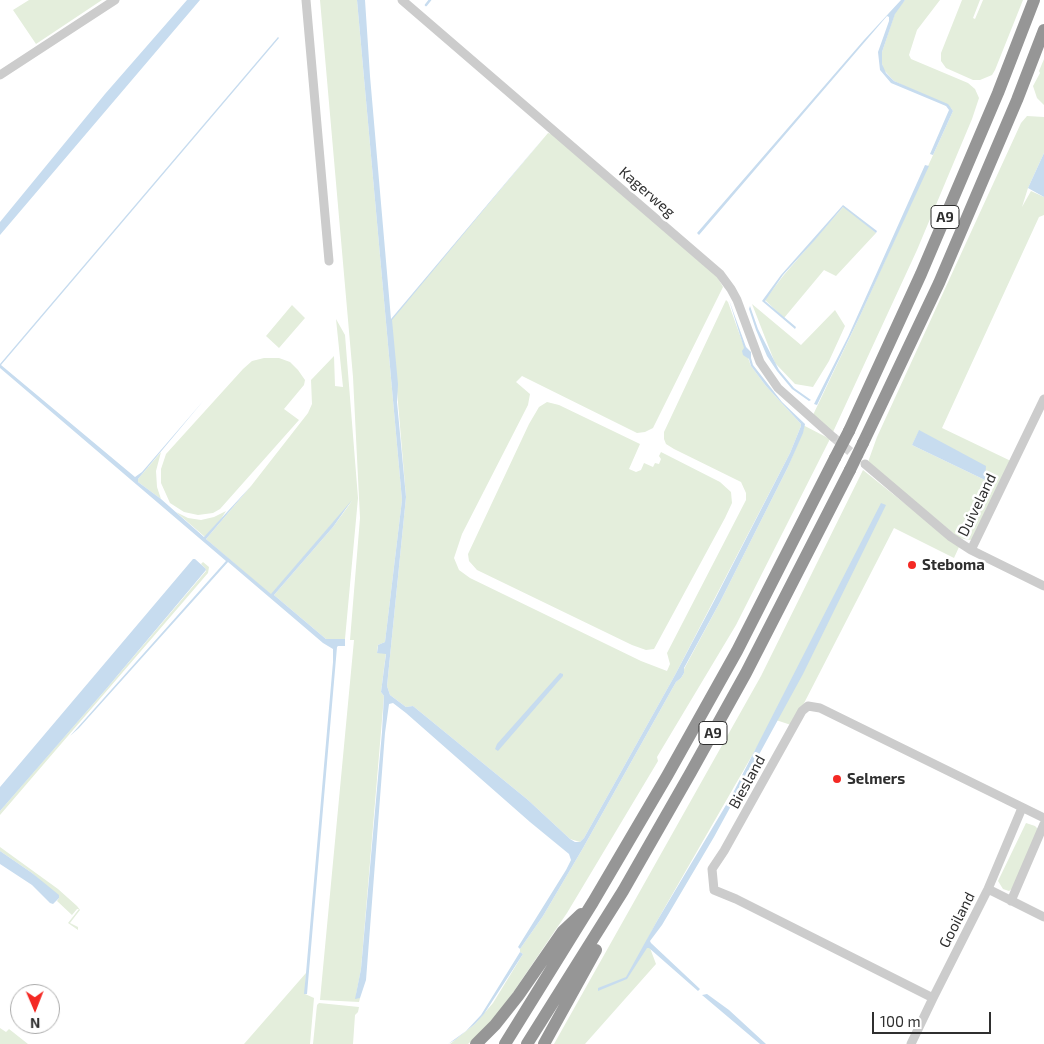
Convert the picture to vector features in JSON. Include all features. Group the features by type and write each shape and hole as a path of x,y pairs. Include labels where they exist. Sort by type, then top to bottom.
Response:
{"highway":[{"name":"A9","path":"505,1044 593,902 667,776 737,651 835,458 921,274 998,93 1034,0"},
{"name":"A9","path":"527,1044 622,891 746,673 850,470 939,283 1017,100 1044,30"},
{"name":"A9","path":"544,1044 607,932 622,891"},
{"name":"A9","path":"476,1044 495,1025 518,996 563,931 593,902"}],"street":[{"path":"0,76 115,0"},
{"path":"306,0 329,261"},
{"name":"Kagerweg","path":"402,0 720,274 737,300 760,362 778,388 833,437"},
{"name":"Duiveland","path":"1044,399 971,550 1044,586"},
{"path":"865,464 950,537 971,550"},
{"name":"Biesland","path":"932,998 736,899 714,890 712,869 724,851 802,710 808,706 820,708 1044,818"},
{"name":"Gooiland","path":"911,1044 932,998 988,889 1022,808"},
{"path":"1011,901 1044,824"},
{"path":"988,889 1044,917"}],"green space":[{"path":"29,0 102,0 36,44 13,10"},
{"path":"320,0 357,0 402,500 385,642 378,645 377,653 386,653 381,692 384,696 361,969 356,995 356,998 360,998 359,1002 320,1000 354,640 350,640 360,518 353,377"},
{"path":"905,0 940,0 917,30 909,55 911,59 968,83 975,89 979,98 917,250 833,432 813,415 953,111 951,108 894,81 883,69 882,52 896,10"},
{"path":"962,0 980,0 973,18 975,19 983,0 1023,0 995,70 992,75 980,80 973,80 946,68 941,61 941,53"},
{"path":"1044,59 1044,105 1037,98 1033,86 1040,73 1039,71"},
{"path":"1027,116 1044,117 1044,153 1028,188 1022,207 1031,191 1044,197 1044,215 1039,217 942,428 1013,462 976,538 970,540 959,538 868,462 877,437 1021,123","holes":["919,431 985,480 912,445"]},
{"path":"548,133 557,136 699,257 718,278 723,287 653,428 645,432 637,433 522,376 516,382 530,394 528,405 462,534 454,558 459,570 470,578 641,661 667,671 670,664 667,653 746,500 746,493 741,482 674,449 666,444 664,439 664,432 726,300 751,366 766,386 801,424 830,439 736,625 657,757 658,761 567,913 508,1000 487,1026 468,1044 450,1044 475,1024 493,1003 523,954 520,952 520,949 543,916 676,682 684,673 684,669 788,467 804,428 801,426 790,453 675,675 580,842 570,839 528,800 413,706 406,707 390,695 387,686 406,497 391,320"},
{"path":"844,206 876,233 836,276 824,270 784,318 765,300 783,276"},
{"path":"752,304 801,345 835,310 845,326 829,361 813,387 795,384 775,363"},
{"path":"292,305 305,318 279,348 266,336"},
{"path":"336,319 345,335 358,498 345,639 326,639 274,595 333,527 352,501 271,595 206,539 251,486 308,413 312,404 311,380 334,356 335,386 343,387"},
{"path":"264,358 279,358 290,362 305,380 304,385 284,409 299,420 220,509 213,513 198,515 184,512 170,503 161,483 161,469 166,454 243,369 252,361"},
{"path":"547,402 559,405 640,444 629,469 636,472 641,470 644,463 653,467 655,463 659,464 661,452 720,482 731,492 732,503 725,518 654,649 646,650 632,645 477,570 469,561 468,554 529,424 539,407"},
{"path":"161,452 156,471 157,487 161,499 138,482 138,479"},
{"path":"863,470 959,547 954,558 894,528 800,711 791,725 773,719 657,921 647,940 656,964 585,1044 554,1044 761,676"},
{"path":"226,511 205,537 176,512 188,518 201,520 214,517"},
{"path":"203,562 209,567 208,573 0,815 0,811 206,571 201,564"},
{"path":"1026,823 1038,829 1012,889 1009,891 1003,889 998,881"},
{"path":"0,847 58,889 77,906 80,910 70,923 78,927 78,930 68,923 79,909 72,915 57,901 59,898 32,873 0,851"},
{"path":"306,973 305,994 314,998 310,1044 244,1044"},
{"path":"319,1003 359,1007 355,1015 353,1044 313,1044 317,1005"},
{"path":"0,1028 6,1032 9,1029 10,1034 15,1034 28,1044 0,1044"}],"water":[{"path":"187,0 200,0 0,235 0,222 105,94"},
{"path":"357,0 365,0 391,319 546,135 392,320 406,497 387,686 390,695 406,707 413,706 528,800 570,839 580,842 675,675 790,453 801,426 766,386 751,366 749,359 743,355 742,351 744,348 729,300 746,347 751,352 753,365 782,402 805,424 788,467 720,602 684,668 684,673 676,682 543,916 520,949 518,947 566,870 571,860 569,854 406,713 393,703 389,704 385,733 366,980 360,998 355,999 361,969 382,732 384,696 381,692 386,654 377,653 378,645 385,642 402,500"},
{"path":"901,0 905,0 895,14 882,52 882,64 886,73 894,81 948,104 953,111 933,155 930,154 949,110 946,106 891,83 880,70 878,52 889,21 887,16 699,235 697,233"},
{"path":"278,37 1,365 135,477 142,472 204,400 138,479 138,482 161,499 204,537 251,486 206,539 271,594 352,500 333,527 274,595 326,639 345,639 345,646 337,647 307,994 304,994 333,649 323,643 228,562 70,736 226,561 0,368 0,364"},
{"path":"1044,153 1044,197 1028,188"},
{"path":"925,165 929,166 860,316 817,405 814,404 848,337"},
{"path":"843,205 877,231 876,233 843,207 783,275 765,301 796,327 795,329 762,301 781,275"},
{"path":"750,306 758,329 779,370 794,388 811,400 809,401 792,389 767,356 756,330 749,309"},
{"path":"919,430 986,466 985,480 912,445"},
{"path":"881,503 886,505 803,674 714,837 662,925 650,941 700,989 698,991 647,948 627,979 598,991 598,988 626,977 732,795"},
{"path":"193,559 206,570 0,811 0,787"},
{"path":"560,673 563,676 498,751 495,749 497,744"},
{"path":"0,851 32,873 59,895 59,898 53,904 50,903 32,885 0,864"},
{"path":"520,952 523,954 484,1014 475,1024 455,1040 448,1044 466,1031 481,1015"},
{"path":"707,994 729,1010 766,1044 760,1044 702,995"}],"waterway":[{"path":"426,5 430,0"}],"tunnel":[{"path":"833,437 865,464"}],"place":[{"name":"Steboma","path":"912,565"},
{"name":"Selmers","path":"837,779"}]}
